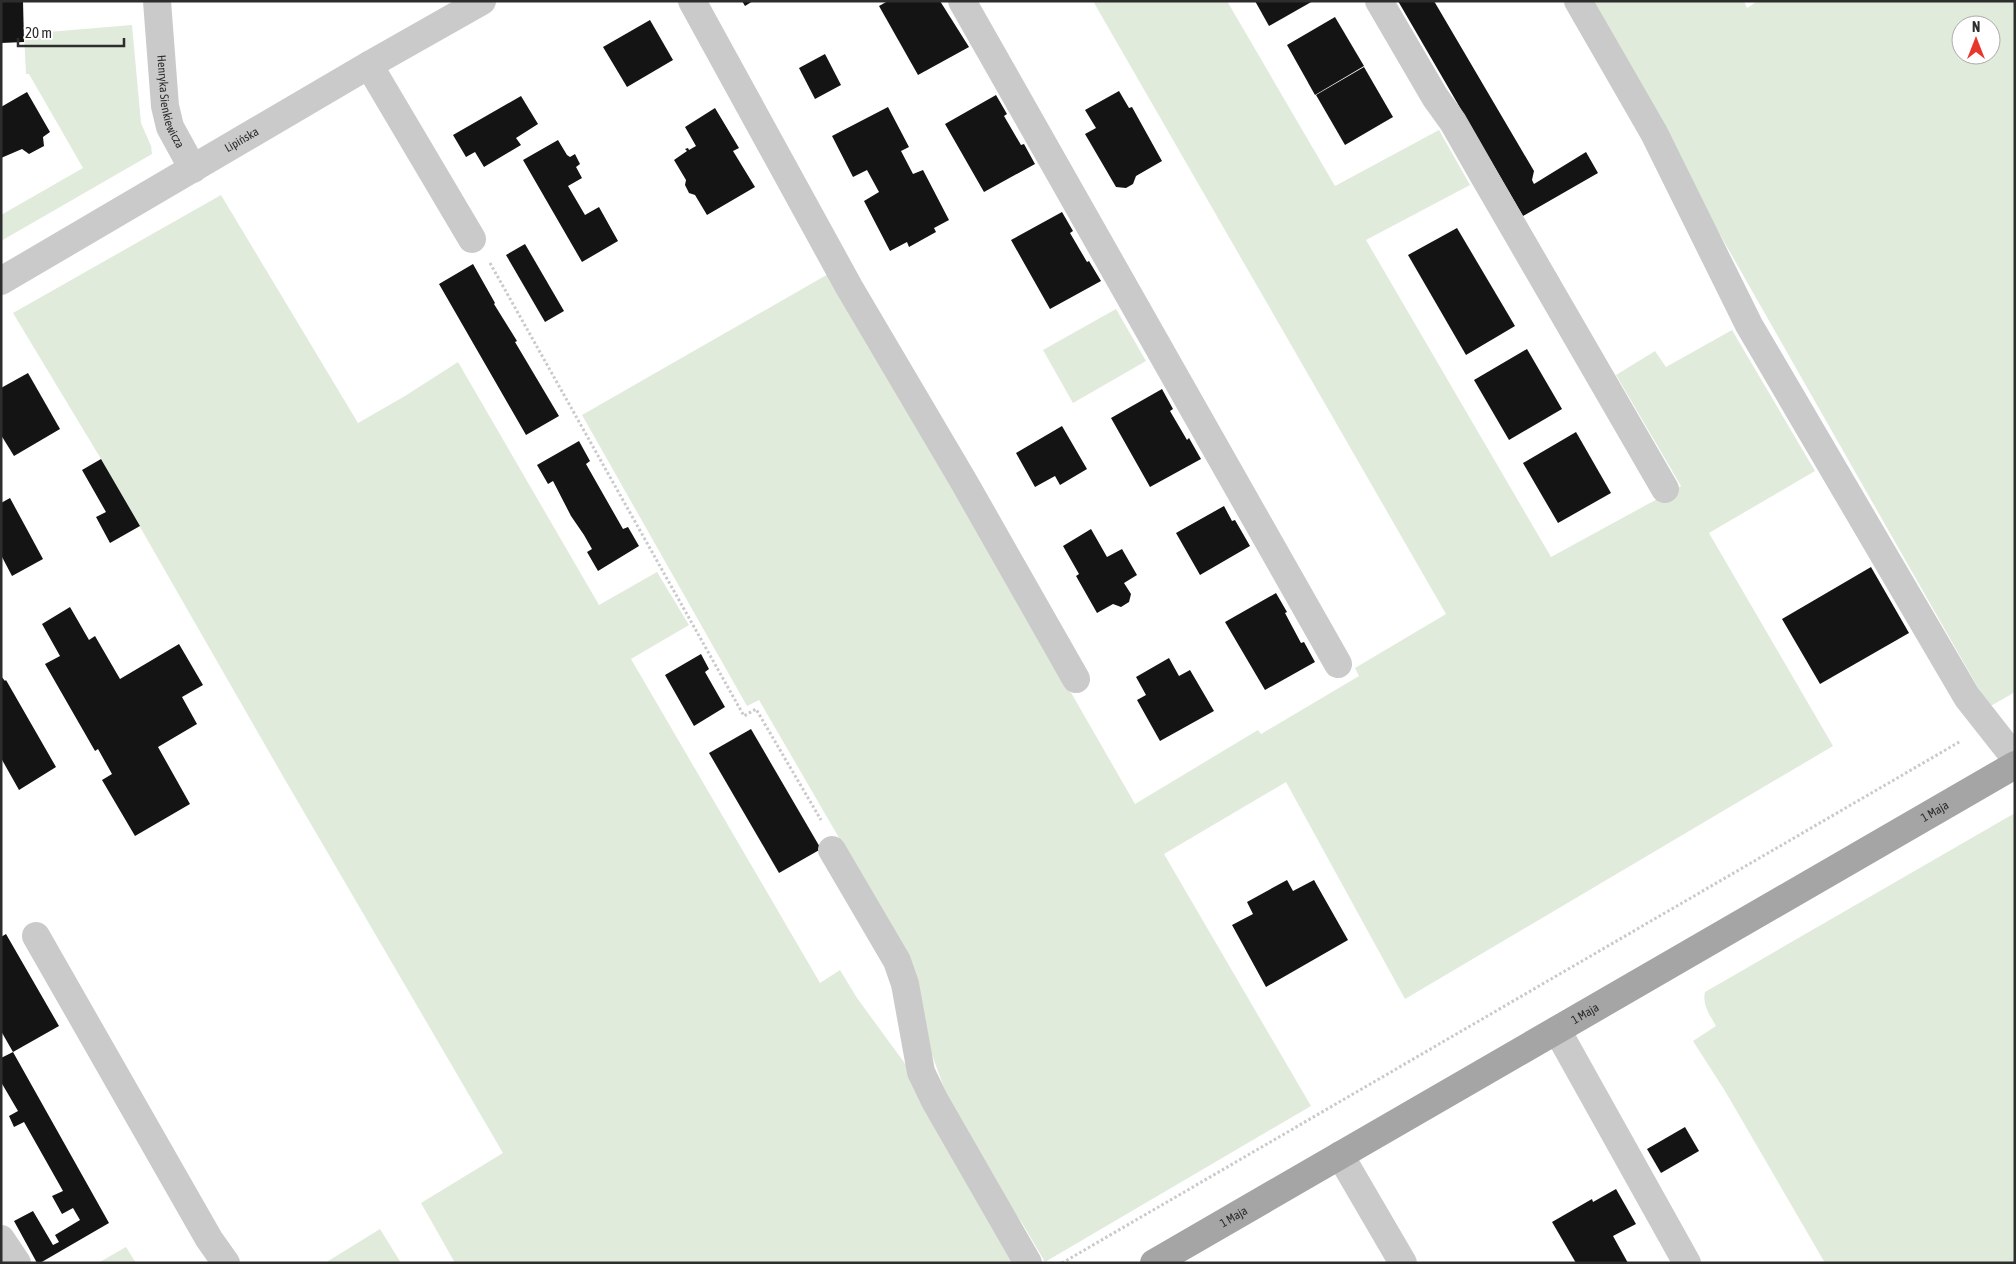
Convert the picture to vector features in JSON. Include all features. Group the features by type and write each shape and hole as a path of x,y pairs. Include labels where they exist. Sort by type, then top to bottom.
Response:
{"main road":[{"name":"1 Maja","path":"1154,1263 2015,765"}],"street":[{"name":"Henryka Sienkiewicza","path":"156,1 165,106 170,127 193,169"},
{"name":"Lipińska","path":"1,281 369,65 482,1"},
{"path":"692,1 848,287 964,482 1076,678"},
{"path":"962,1 1338,664"},
{"path":"1379,1 1435,97 1472,154 1665,489"},
{"path":"1578,1 1654,133 1749,325 1967,697 2015,758"},
{"path":"369,65 472,240"},
{"path":"832,850 897,961 905,984 914,1026 917,1055 925,1080 1028,1263"},
{"path":"36,936 209,1239 226,1263"},
{"path":"1557,1030 1687,1263"},
{"path":"1340,1155 1403,1263"},
{"path":"1,1239 17,1263"}],"path":[{"path":"472,240 480,244 744,716 756,709 834,842 832,850"},
{"path":"1062,1263 1989,724"}],"green space":[{"path":"1093,1 1227,1 1335,186 1439,130 1470,185 1366,240 1551,557 1681,486 1616,375 1655,351 1666,367 1732,330 1815,471 1709,533 1833,746 1405,999 1286,782 1164,854 1311,1106 1045,1262 1022,1223 1004,1199 954,1115 931,1052 896,936 759,700 747,706 582,415 830,273 1135,804 1258,730 1261,734 1359,676 1355,668 1446,614"},
{"path":"1587,1 1744,1 1747,8 1758,1 2015,1 2015,692 1989,707"},
{"path":"132,25 141,123 151,146 152,154 1,241 1,215 83,168 29,74 26,74 24,34"},
{"path":"221,195 358,423 458,362 599,605 657,572 689,625 631,659 820,983 840,970 857,998 906,1065 1013,1263 455,1263 421,1203 503,1153 284,778 101,459 13,313"},
{"path":"1116,309 1146,361 1073,403 1043,350"},
{"path":"2015,813 2015,1263 1825,1263 1725,1091 1693,1041 1716,1026 1706,1006 1705,992"},
{"path":"380,1229 401,1263 325,1263"},
{"path":"126,1247 136,1263 98,1263"}],"building":[{"path":"1,1 23,1 24,42 1,43"},
{"path":"742,1 753,1 745,6"},
{"path":"888,1 940,1 969,47 918,75 879,6"},
{"path":"1255,1 1313,1 1269,26"},
{"path":"1398,1 1434,1 1534,171 1532,180 1534,184 1586,152 1598,173 1523,216"},
{"path":"1335,17 1364,66 1315,95 1287,45"},
{"path":"650,20 673,60 627,87 603,47"},
{"path":"825,54 841,85 815,99 799,68"},
{"path":"1364,67 1393,117 1345,145 1316,95"},
{"path":"1119,91 1129,108 1132,107 1162,161 1136,176 1133,184 1126,188 1116,187 1085,134 1096,128 1085,110"},
{"path":"27,92 50,132 43,137 44,146 29,154 22,149 1,158 1,107"},
{"path":"996,95 1007,114 1004,116 1021,145 1024,144 1035,164 984,192 945,124"},
{"path":"521,96 538,124 516,138 521,145 484,167 475,152 466,157 453,135"},
{"path":"888,107 909,147 901,151 913,174 923,170 949,220 934,228 936,232 909,247 907,242 890,251 864,201 879,192 867,170 853,177 832,136"},
{"path":"715,108 739,148 733,151 755,187 707,215 695,195 689,193 685,185 686,180 674,160 687,151 685,149 688,148 689,150 696,146 685,127"},
{"path":"558,140 567,155 570,157 575,154 580,164 576,167 582,178 568,186 585,215 599,207 618,241 582,262 523,160"},
{"path":"1062,212 1073,231 1070,233 1101,281 1050,309 1011,240"},
{"path":"1457,228 1515,326 1466,355 1408,255"},
{"path":"525,244 564,311 545,322 506,255"},
{"path":"473,264 494,304 517,341 515,342 559,416 526,435 439,284"},
{"path":"1527,349 1562,409 1509,440 1474,380"},
{"path":"28,373 60,429 14,456 1,435 1,388"},
{"path":"1162,389 1173,409 1170,411 1201,459 1150,487 1111,418"},
{"path":"1062,426 1087,469 1060,485 1055,476 1035,487 1016,453"},
{"path":"1576,432 1611,493 1558,523 1523,463"},
{"path":"579,441 590,461 586,464 623,529 628,527 639,546 598,571 587,552 592,549 571,516 553,481 548,484 537,465"},
{"path":"101,459 140,526 110,543 96,517 106,512 82,470"},
{"path":"10,498 43,559 12,576 1,555 1,503"},
{"path":"1224,506 1232,521 1235,520 1250,546 1200,575 1176,533"},
{"path":"1091,529 1107,557 1122,549 1137,575 1124,583 1131,594 1129,602 1121,607 1113,604 1097,613 1076,576 1079,574 1063,546"},
{"path":"1871,567 1909,633 1820,684 1782,619"},
{"path":"1276,593 1301,643 1304,642 1315,662 1265,690 1225,622"},
{"path":"70,607 89,640 95,636 120,679 179,644 203,685 182,697 197,724 158,747 190,804 135,836 102,780 112,774 98,749 95,751 45,664 60,656 42,624"},
{"path":"701,654 709,669 705,672 725,707 694,726 665,675"},
{"path":"1169,658 1179,676 1190,670 1214,711 1160,741 1137,700 1146,695 1136,677"},
{"path":"1,676 6,680 56,767 19,790 1,758"},
{"path":"751,729 821,849 779,873 709,753"},
{"path":"1287,880 1293,891 1314,880 1348,940 1266,987 1232,925 1253,914 1247,902"},
{"path":"6,934 59,1026 13,1052 1,1031 1,937"},
{"path":"13,1052 109,1223 40,1263 37,1263 14,1221 33,1211 53,1245 59,1242 55,1235 80,1220 73,1208 62,1214 52,1196 63,1191 24,1122 14,1127 9,1116 18,1111 1,1082 1,1058"},
{"path":"1685,1127 1699,1151 1661,1173 1647,1149"},
{"path":"1616,1189 1636,1224 1613,1236 1628,1263 1576,1263 1552,1222 1592,1199 1593,1202"}]}
